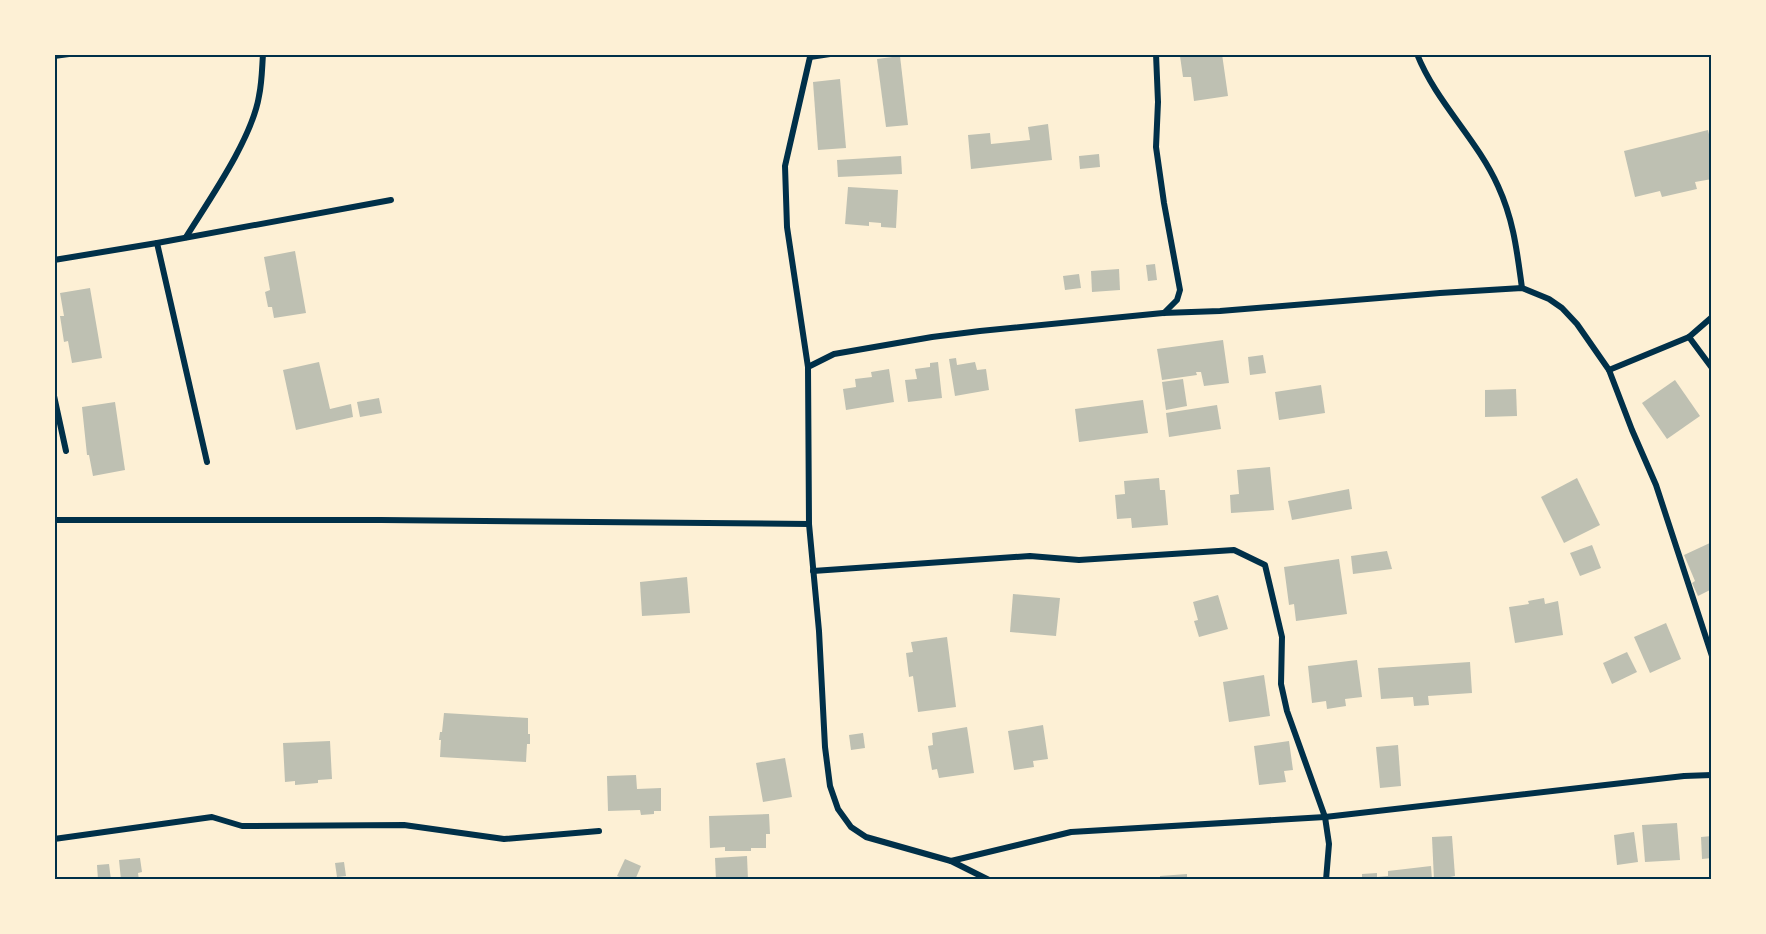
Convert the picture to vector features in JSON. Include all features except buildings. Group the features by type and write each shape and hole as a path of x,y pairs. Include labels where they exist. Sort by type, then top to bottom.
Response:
{"street":[{"path":"54,56 69,54"},
{"path":"186,237 210,199 250,125 259,98 263,54"},
{"path":"830,54 810,56 785,166 788,227 808,367 809,524 825,747 830,786 838,809 851,827 866,837 951,861 989,880"},
{"path":"1156,54 1158,102 1156,147 1180,290 1177,300 1163,313"},
{"path":"1417,54 1425,74 1467,134 1498,184 1513,224 1522,288"},
{"path":"54,260 391,200"},
{"path":"157,243 207,462"},
{"path":"808,367 834,354 932,337 1163,313 1220,311 1522,288 1549,299 1562,308 1577,324 1610,370 1632,430 1656,485 1712,656"},
{"path":"1610,370 1689,337 1712,317"},
{"path":"1689,337 1712,368"},
{"path":"54,396 66,451"},
{"path":"54,520 809,524"},
{"path":"813,571 1030,556 1079,560 1140,558 1173,553 1234,550 1265,565 1282,637 1281,684 1287,711 1324,817 1329,844 1326,880"},
{"path":"951,861 1071,832 1324,817 1684,776 1712,775"},
{"path":"54,839 212,817 242,826 404,825 504,839 600,831"}]}
